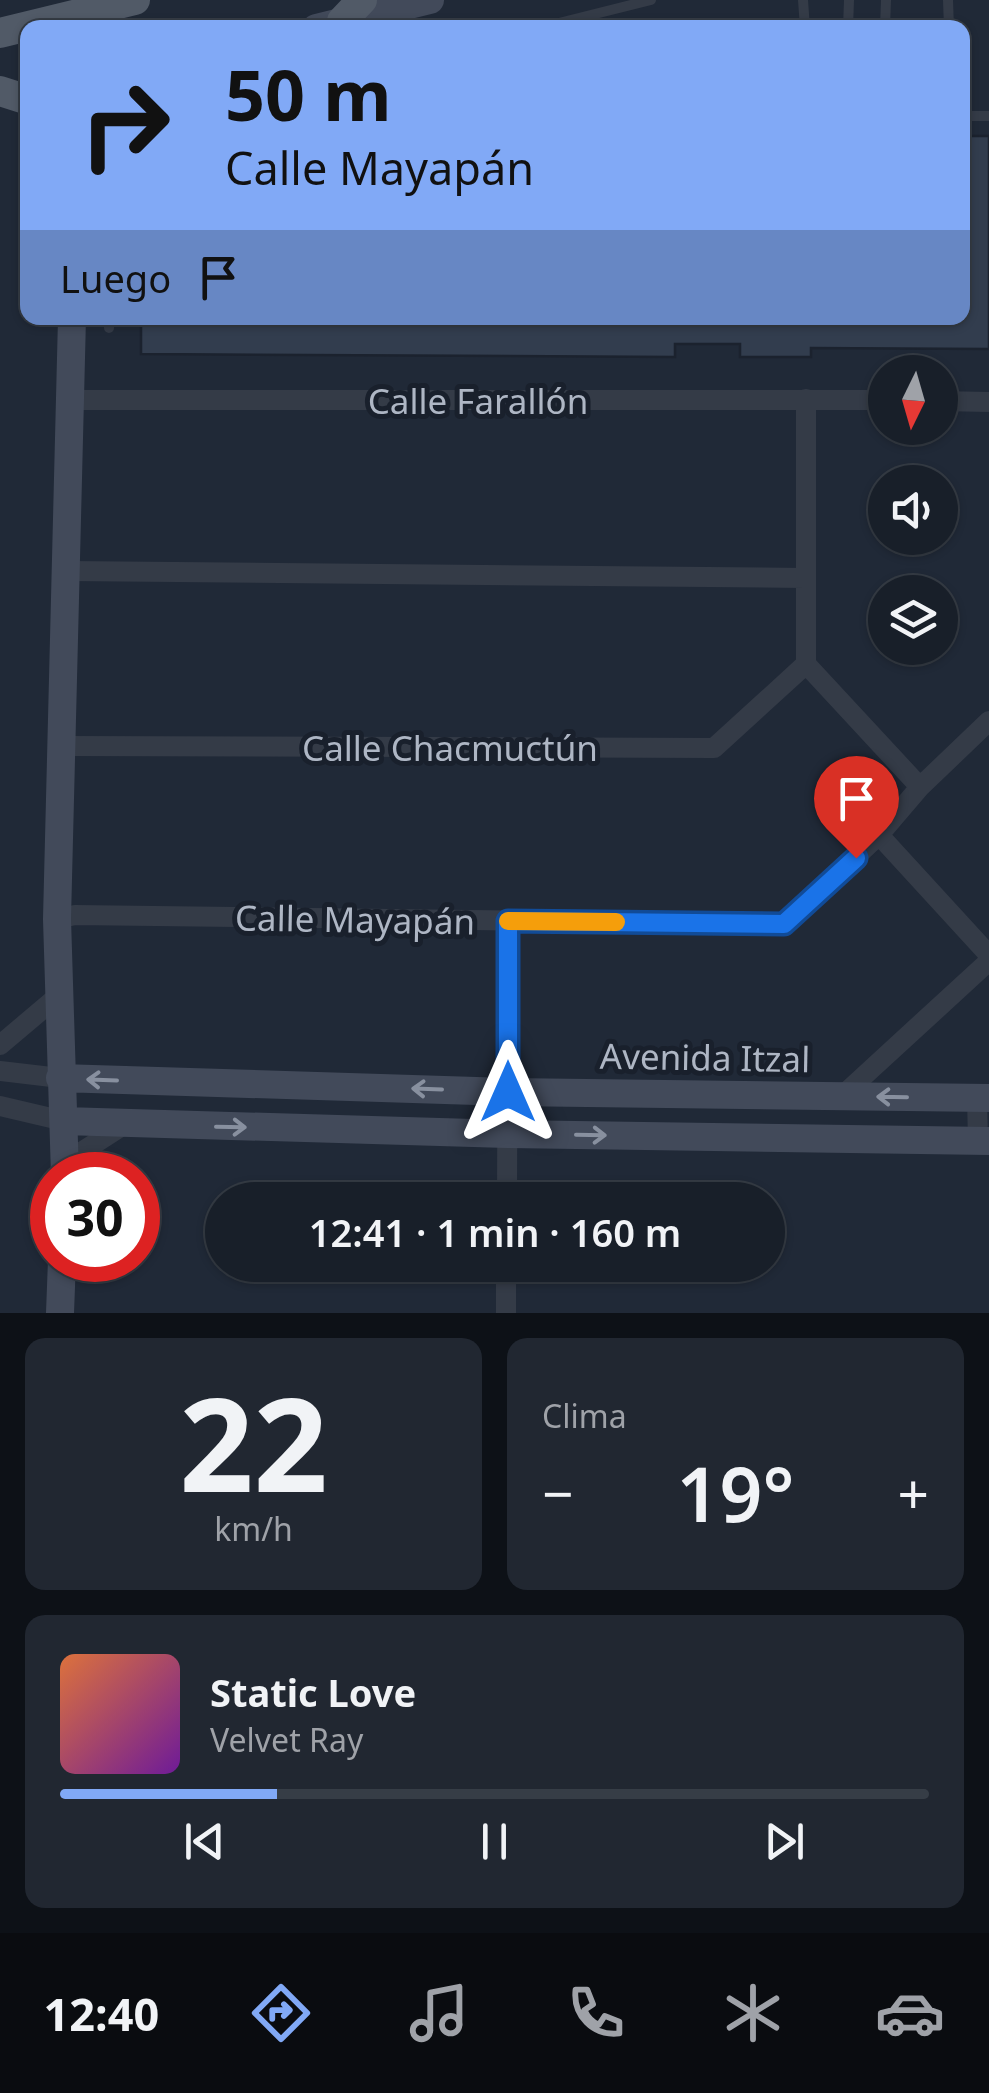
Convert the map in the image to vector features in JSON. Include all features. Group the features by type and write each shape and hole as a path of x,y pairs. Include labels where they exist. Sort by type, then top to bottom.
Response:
{"main road":[{"path":"53,20 135,0"}],"street":[{"path":"340,16 430,0"},
{"path":"65,1152 56,919 72,325"},
{"path":"806,399 806,664 920,787"},
{"name":"Calle Farallón","path":"72,400 868,400"},
{"path":"958,401 989,402"},
{"path":"68,571 806,578"},
{"name":"Calle Chacmuctún","path":"62,746 714,748 806,664"},
{"name":"Calle Mayapán","path":"56,919 76,915 784,924 880,836 920,787 989,721"},
{"path":"842,1096 989,958 880,836"},
{"path":"506,1182 508,921"},
{"path":"0,1045 57,997"},
{"path":"0,1070 60,1078"},
{"name":"Avenida Itzal","path":"60,1078 508,1092 983,1098"},
{"path":"0,1106 64,1121 125,1124 983,1141 983,1098"},
{"path":"88,1152 125,1124"},
{"path":"60,1313 61,1282"},
{"path":"506,1282 506,1313"}],"lane":[{"path":"571,20 651,0"}],"building":[{"path":"970,136 989,136 989,349 811,348 811,357 740,357 740,344 675,344 675,357 141,354 141,325 970,325"}],"slow traffic":[{"path":"508,921 616,922"}],"route":[{"path":"508,1092 508,921 784,924 856,858"}]}
